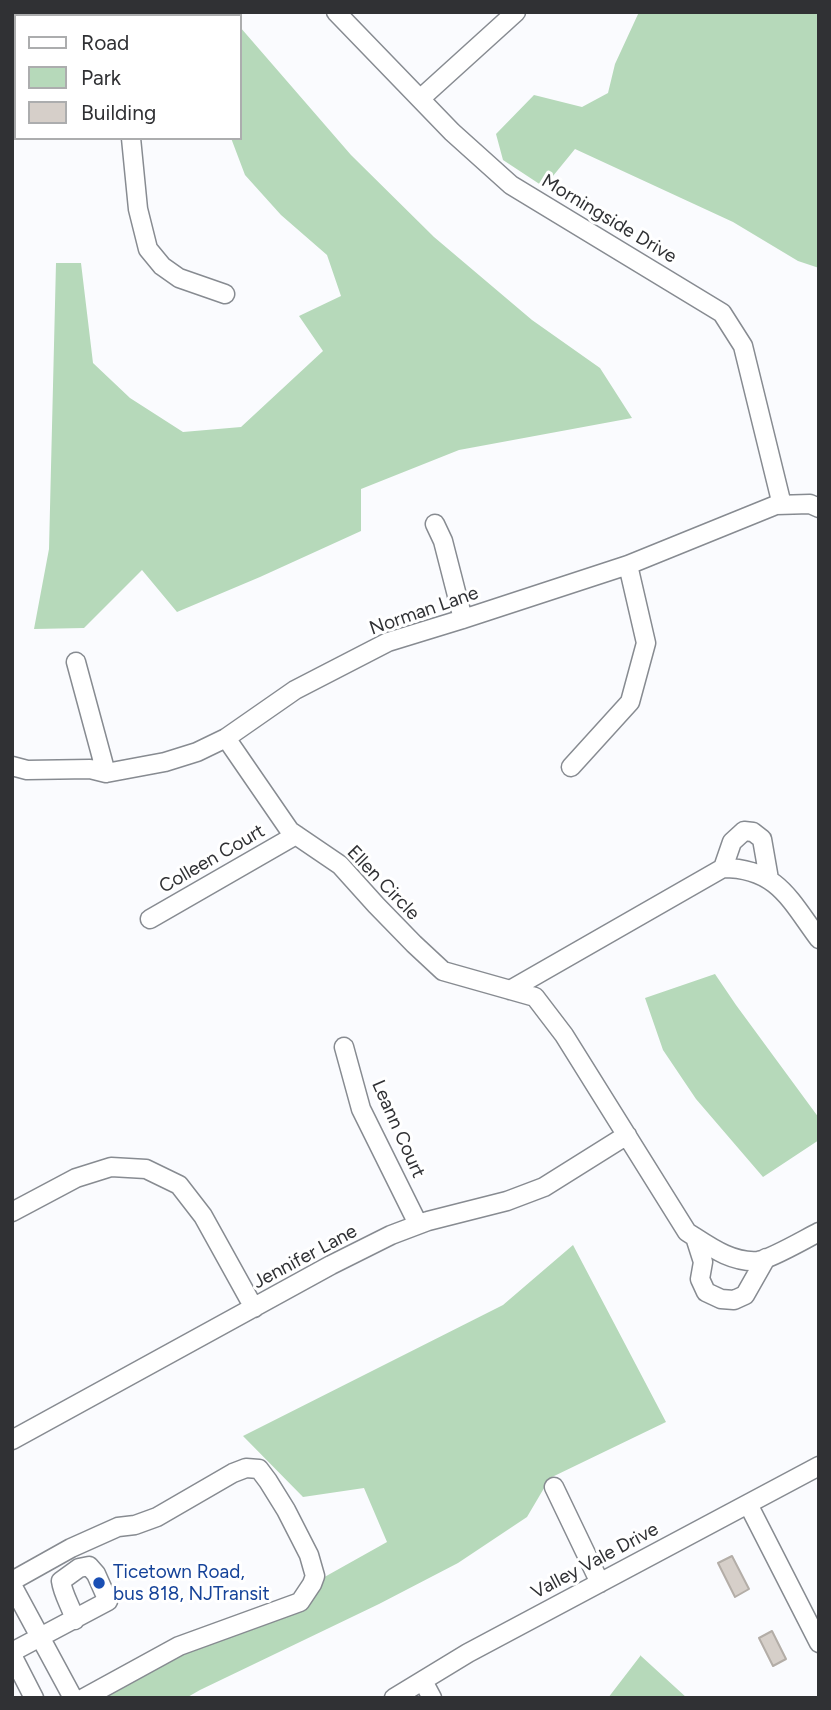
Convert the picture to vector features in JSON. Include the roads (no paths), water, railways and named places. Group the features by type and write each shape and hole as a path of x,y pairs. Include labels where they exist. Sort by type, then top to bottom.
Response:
{"street":[{"name":"Morningside Drive","path":"336,12 452,132 511,185 722,313 743,346 782,505"},
{"path":"420,99 516,12"},
{"path":"131,140 138,209 148,249 162,266 179,278 225,294"},
{"name":"Norman Lane","path":"12,766 27,770 90,769 106,773 165,762 197,752 226,738 295,690 388,642 628,565 776,505 810,504 819,508"},
{"path":"435,524 443,541 463,619"},
{"path":"571,767 630,702 646,643 628,565"},
{"path":"76,662 106,773"},
{"name":"Ellen Circle","path":"226,738 290,831 340,864 376,905 443,971 535,997 564,1035 687,1232 712,1249 737,1260 761,1261 819,1232"},
{"path":"723,868 732,842 744,831 753,832 762,839 769,879"},
{"name":"Colleen Court","path":"150,919 296,835"},
{"path":"510,989 723,868 738,868 769,879 781,888 819,939"},
{"name":"Leann Court","path":"344,1047 362,1109 418,1224"},
{"name":"Jennifer Lane","path":"12,1440 382,1240 418,1224 507,1201 544,1187 627,1135"},
{"path":"12,1212 76,1178 111,1167 146,1168 179,1185 203,1216 254,1308"},
{"name":"Ellen Circle","path":"695,1237 703,1262 700,1279 706,1292 721,1299 734,1300 746,1295 766,1258"},
{"name":"Valley Vale Drive","path":"394,1698 468,1653 819,1466"},
{"path":"74,1698 12,1583 71,1548 118,1527 135,1525 157,1517 233,1473 246,1468 259,1469 286,1510 309,1555 315,1576 299,1602 179,1646 84,1698"},
{"path":"554,1487 600,1583"},
{"path":"748,1504 819,1643"},
{"path":"34,1698 12,1653 75,1620"},
{"path":"423,1681 432,1698"}],"place":[{"name":"Ticetown Road, bus 818, NJTransit","path":"99,1583"}]}
